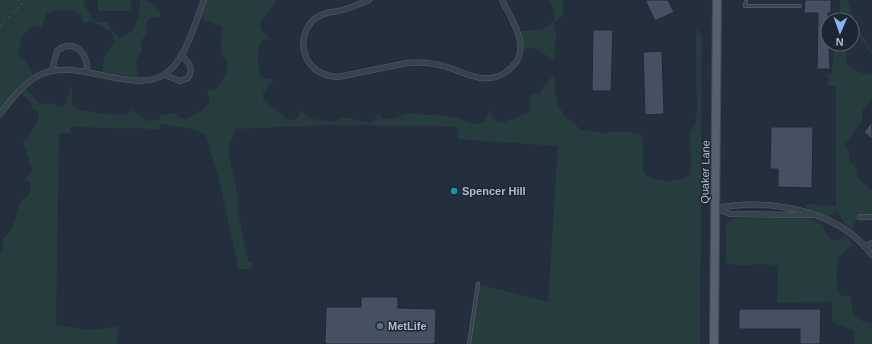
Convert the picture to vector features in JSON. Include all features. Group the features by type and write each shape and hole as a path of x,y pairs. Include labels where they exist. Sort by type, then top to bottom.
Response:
{"main road":[{"name":"Quaker Lane","path":"714,344 717,0"}],"street":[{"path":"0,114 29,82 52,70 88,72 140,80 153,79 165,75 174,66 181,55 204,0"},
{"path":"369,0 345,10 321,15 309,25 303,40 303,50 307,60 318,72 338,77 407,63 419,62 442,66 479,79 496,78 514,65 520,52 519,35 502,0"},
{"path":"52,70 57,51 69,46 83,52 87,61 88,72"},
{"path":"165,75 180,81 188,78 191,71 190,64 181,55"},
{"path":"715,208 730,205 782,207 804,211 832,222 844,229 864,246 872,256"},
{"path":"715,208 730,214 812,215"},
{"path":"860,217 872,217"},
{"path":"864,246 872,243"}],"lane":[{"path":"746,0 746,6 800,6"},
{"path":"469,344 473,307 478,284"}],"path":[{"path":"0,26 25,0"}],"green space":[{"path":"0,0 84,0 83,5 90,13 92,19 96,22 107,22 110,28 119,37 125,36 133,29 140,11 140,0 149,1 160,11 160,17 148,19 146,26 147,32 140,43 142,51 139,54 136,64 139,77 102,72 104,58 114,42 112,32 91,21 83,23 81,15 73,11 59,10 46,14 42,28 33,26 29,28 21,40 19,49 19,58 26,62 34,76 23,86 40,104 51,103 62,108 66,104 71,84 72,105 81,110 120,115 127,114 132,110 146,121 160,119 160,116 176,113 178,117 185,119 203,110 210,102 207,91 216,89 225,75 227,67 226,59 221,56 222,27 197,17 202,0 277,0 260,22 260,28 270,39 262,40 260,44 258,65 262,78 273,80 263,93 263,99 288,120 296,119 302,111 308,117 335,122 342,117 369,123 375,121 378,114 382,118 391,119 410,114 445,115 471,123 480,123 484,122 490,111 494,121 501,123 528,113 531,108 530,94 539,94 554,74 556,98 558,105 566,118 582,130 606,133 612,131 639,133 643,139 643,170 648,177 665,181 683,179 691,173 690,132 695,125 697,110 696,29 702,35 700,344 470,344 472,316 478,284 548,302 558,146 459,139 457,127 443,126 324,125 236,129 228,148 239,202 237,208 248,261 252,263 252,269 236,269 238,267 220,183 206,135 191,129 160,124 160,129 70,127 70,133 59,133 56,325 92,330 118,326 117,344 0,344 0,256 3,246 2,239 12,227 20,202 30,191 30,182 24,179 29,176 32,171 23,141 28,138 39,117 38,112 32,108 31,102 19,92 0,113"},
{"path":"98,0 131,0 131,11 98,11"},
{"path":"549,0 563,0 563,14 554,23 556,37 554,60 534,48 522,47 519,31 539,29 553,22 555,13"},
{"path":"840,0 847,0 851,12 840,12"},
{"path":"860,32 872,51 872,55 860,37"},
{"path":"833,52 847,52 846,62 851,67 865,74 872,75 872,100 863,109 862,120 845,145 849,151 849,162 855,165 858,179 872,190 872,216 864,216 859,218 855,222 852,230 846,227 837,211 829,217 808,210 805,204 836,206 836,87 827,85 829,78 827,74 832,73"},
{"path":"733,218 811,219 823,225 827,236 834,241 845,236 853,244 838,258 836,283 840,295 851,297 853,313 862,321 872,324 872,344 854,344 855,331 832,322 832,301 777,303 778,265 756,264 746,266 726,263 726,223"}],"building":[{"path":"645,0 668,0 674,12 655,21"},
{"path":"805,0 831,0 831,12 820,12 820,52 829,52 830,69 817,69 818,13 804,13"},
{"path":"593,30 613,30 611,91 592,91"},
{"path":"662,51 664,114 645,115 643,52"},
{"path":"872,122 872,139 864,132"},
{"path":"771,127 813,127 812,188 778,187 778,169 770,169"},
{"name":"MetLife","path":"361,297 398,297 398,308 436,309 435,344 325,344 326,307 361,307"},
{"path":"739,309 821,309 820,344 800,344 800,329 739,329"}],"place":[{"name":"Spencer Hill","path":"454,191"},
{"name":"MetLife","path":"380,326"}]}
